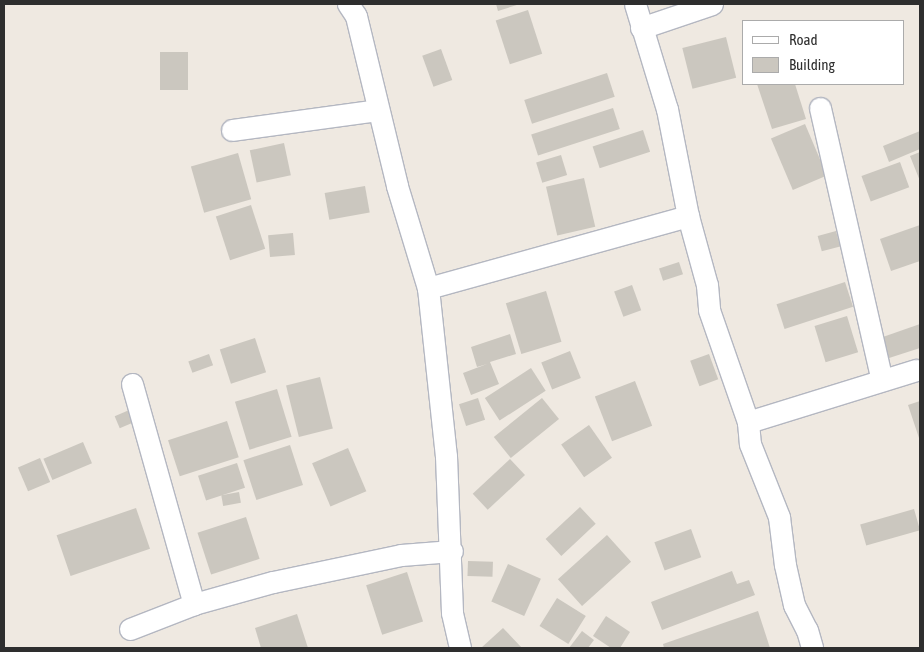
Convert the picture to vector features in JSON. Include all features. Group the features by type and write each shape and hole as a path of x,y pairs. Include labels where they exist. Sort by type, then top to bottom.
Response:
{"street":[{"path":"348,4 356,16 396,186 428,288 446,456 452,551 452,614 460,648"},
{"path":"635,4 667,109 688,216 707,285 709,310 748,422 750,444 779,517 785,565 794,605 808,630 812,648"},
{"path":"641,28 712,4"},
{"path":"820,108 882,380"},
{"path":"232,130 378,110"},
{"path":"428,288 688,216"},
{"path":"748,422 916,370"},
{"path":"132,384 194,604"},
{"path":"130,629 194,604 273,582 401,555 452,551"}],"building":[{"path":"496,4 520,4 498,11"},
{"path":"528,10 542,54 510,64 496,21"},
{"path":"726,37 736,78 692,89 682,48"},
{"path":"441,49 452,80 433,87 422,56"},
{"path":"160,52 188,52 188,90 160,90"},
{"path":"607,73 615,97 532,124 524,100"},
{"path":"757,85 795,85 806,119 772,129"},
{"path":"613,108 620,129 538,155 531,135"},
{"path":"805,124 827,176 793,190 771,138"},
{"path":"643,130 650,152 600,168 593,146"},
{"path":"920,131 920,149 889,162 883,146"},
{"path":"284,143 291,175 257,183 250,150"},
{"path":"920,152 920,181 910,156"},
{"path":"238,153 251,199 204,213 191,167"},
{"path":"561,155 567,175 542,183 536,163"},
{"path":"900,162 909,187 871,201 861,176"},
{"path":"584,178 595,227 557,235 546,187"},
{"path":"365,186 370,213 329,220 325,193"},
{"path":"251,205 265,249 230,260 216,216"},
{"path":"920,225 920,261 891,271 880,239"},
{"path":"836,231 840,246 822,251 818,236"},
{"path":"293,233 295,255 270,257 268,235"},
{"path":"679,262 683,274 663,281 659,268"},
{"path":"845,282 853,307 785,329 777,304"},
{"path":"632,285 641,310 623,317 614,291"},
{"path":"546,291 561,342 521,354 506,303"},
{"path":"847,316 858,352 826,362 814,326"},
{"path":"920,324 920,348 886,359 880,338"},
{"path":"510,334 516,354 490,362 499,384 471,395 463,373 487,364 477,367 471,347"},
{"path":"255,338 266,372 231,384 220,349"},
{"path":"570,351 581,378 552,390 541,363"},
{"path":"209,354 213,365 192,373 188,362"},
{"path":"709,354 718,379 699,386 690,361"},
{"path":"531,368 546,391 500,421 485,398"},
{"path":"320,377 333,428 299,437 286,385"},
{"path":"635,381 652,426 612,441 595,396"},
{"path":"277,389 292,437 250,450 235,402"},
{"path":"478,398 485,420 466,426 459,404"},
{"path":"542,398 559,419 511,458 494,437"},
{"path":"920,401 920,441 908,405"},
{"path":"134,408 139,420 120,428 115,416"},
{"path":"227,421 239,457 180,476 168,440"},
{"path":"589,425 612,458 584,477 561,445"},
{"path":"83,442 92,463 52,480 43,459"},
{"path":"290,445 303,485 256,500 243,460"},
{"path":"348,448 366,491 330,507 312,463"},
{"path":"40,458 50,482 28,491 18,467"},
{"path":"510,459 525,475 488,510 473,494"},
{"path":"237,463 245,488 206,500 198,476"},
{"path":"239,492 241,503 223,506 221,495"},
{"path":"580,507 596,524 561,556 546,539"},
{"path":"136,508 150,549 71,576 57,535"},
{"path":"914,509 920,530 866,546 860,524"},
{"path":"246,517 260,559 211,575 197,533"},
{"path":"691,529 701,557 665,571 654,542"},
{"path":"607,535 631,562 582,606 558,579"},
{"path":"468,561 493,562 492,577 467,576"},
{"path":"508,564 541,579 524,616 491,601"},
{"path":"732,571 737,584 749,580 755,595 662,630 651,602"},
{"path":"407,572 423,621 382,635 366,585"},
{"path":"557,598 586,616 568,644 540,626"},
{"path":"758,611 770,648 664,648 663,644"},
{"path":"297,614 308,648 261,648 255,628"},
{"path":"606,616 630,632 620,648 611,648 593,636"},
{"path":"503,628 522,648 481,648"},
{"path":"582,631 594,640 588,648 569,648"}]}
